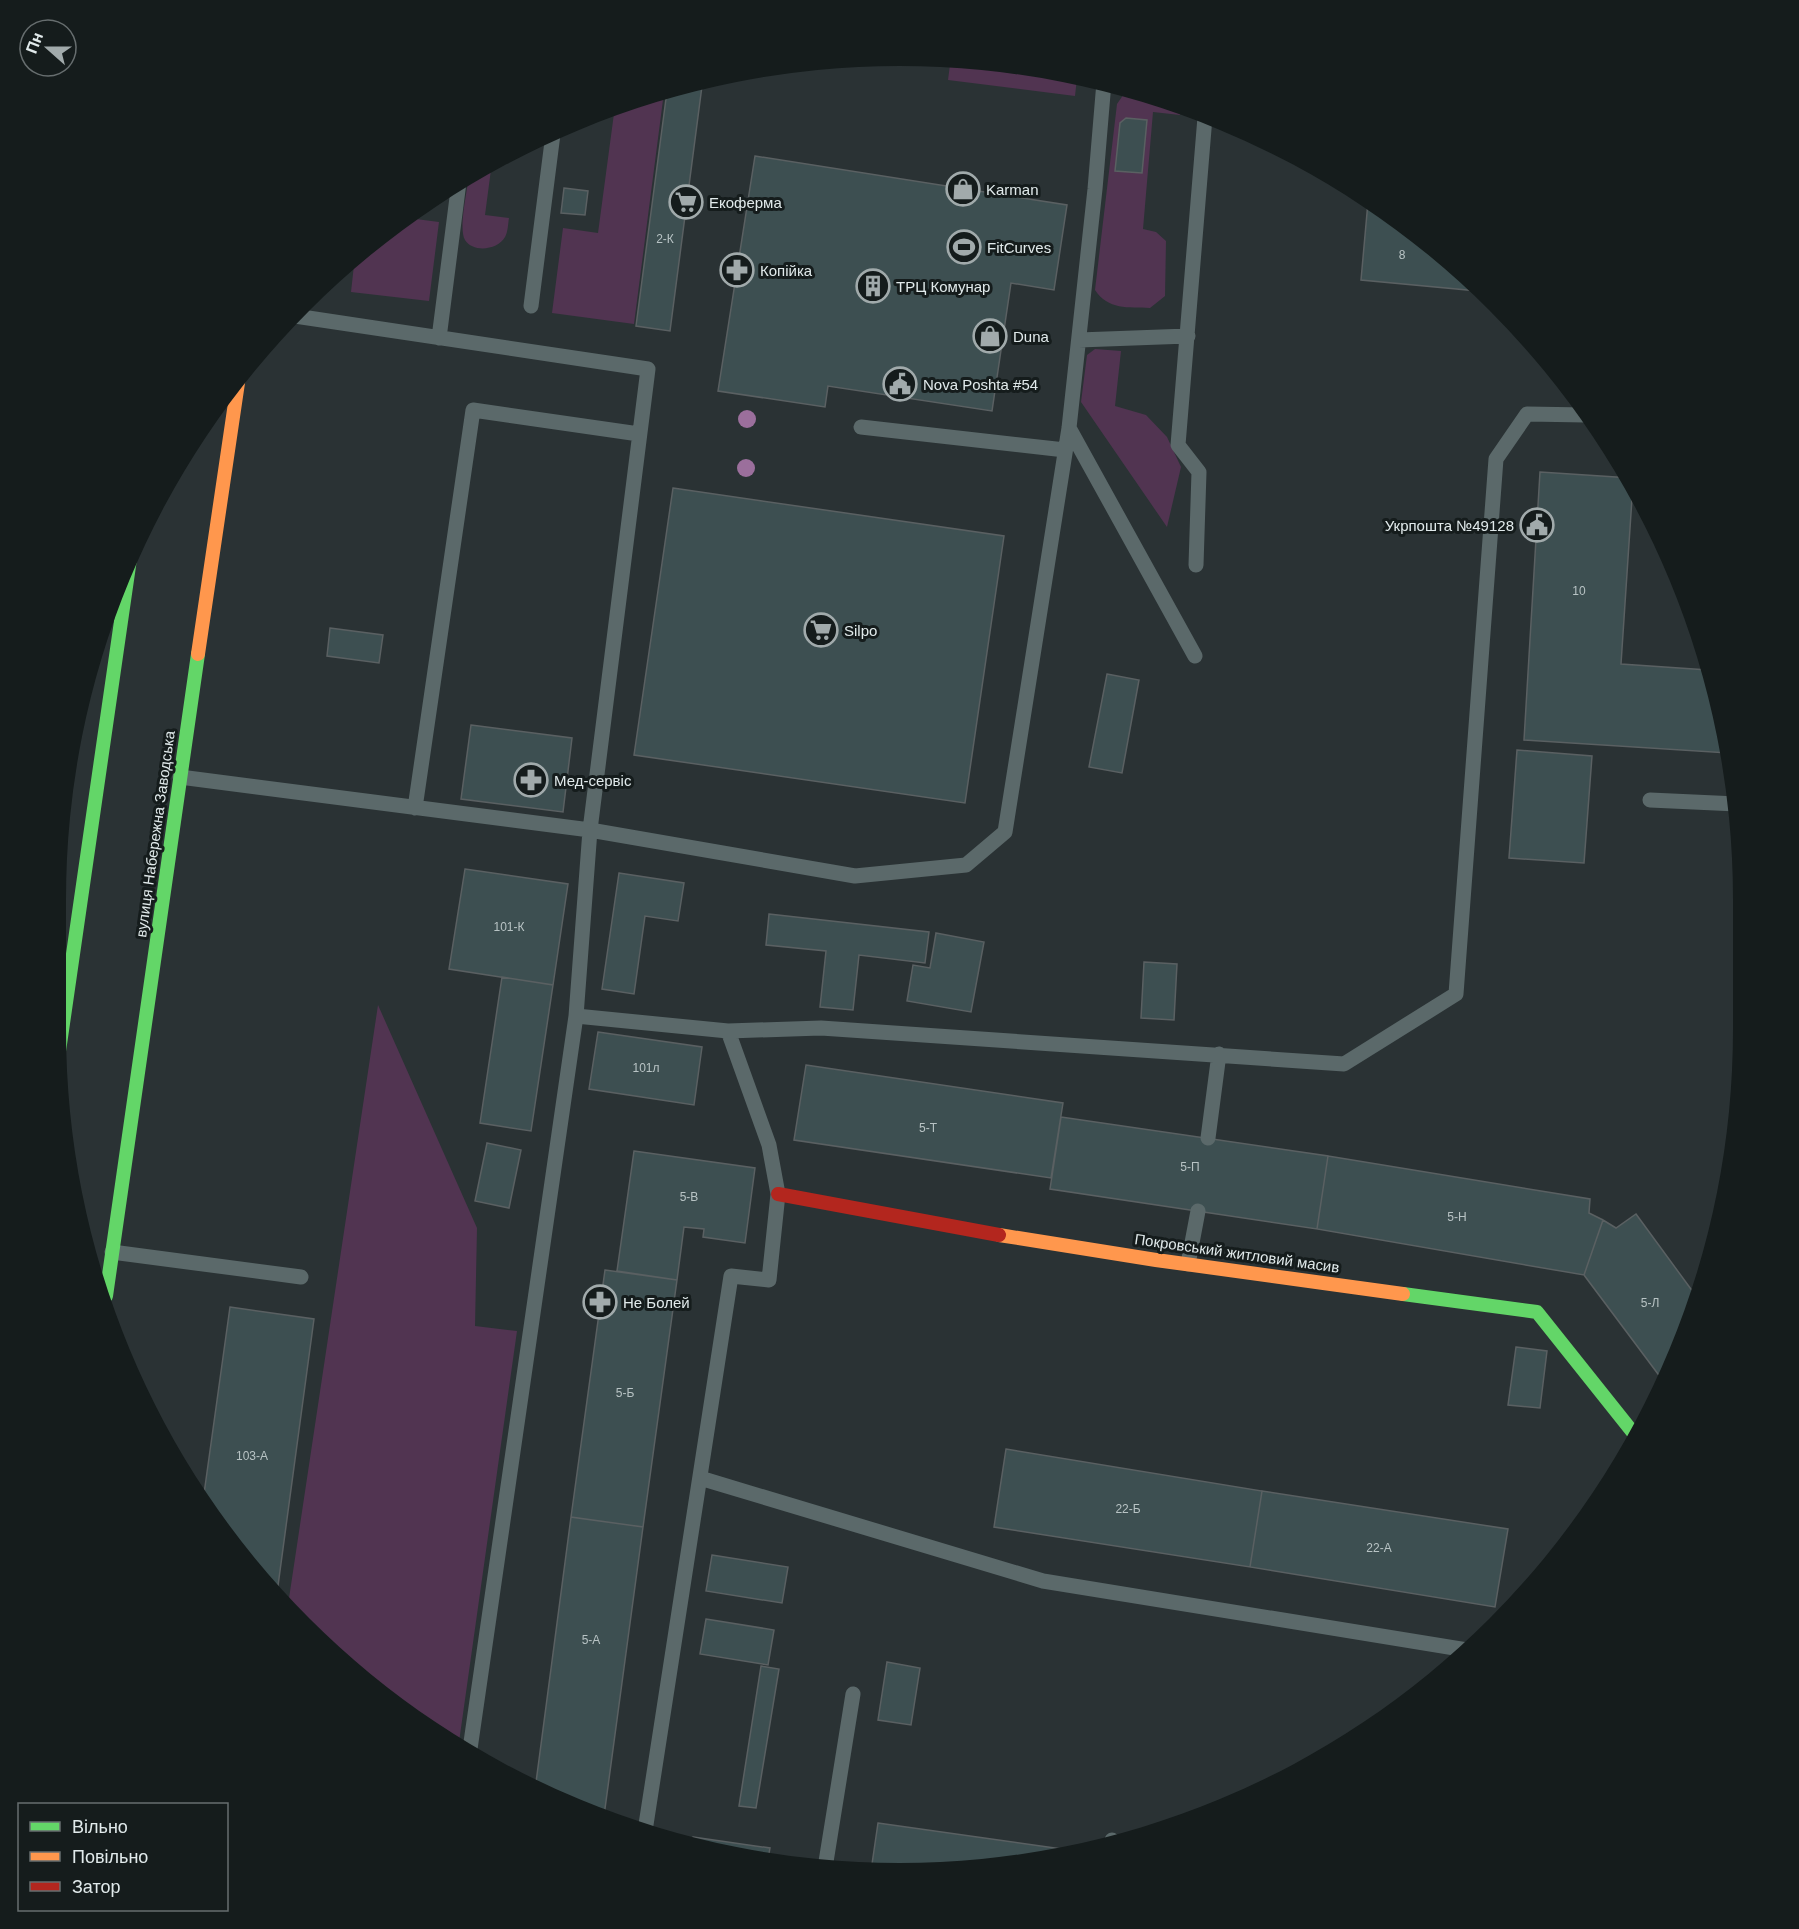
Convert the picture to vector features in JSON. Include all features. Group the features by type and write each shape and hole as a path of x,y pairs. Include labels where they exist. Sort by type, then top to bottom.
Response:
{"main road":[{"name":"вулиця Набережна Заводська","path":"107,1288 236,394"},
{"path":"66,1003 126,590"},
{"name":"Покровський житловий масив","path":"778,1194 946,1226 1188,1264 1537,1312 1630,1429"}],"lane":[{"path":"180,777 590,830 855,876 966,865 1005,832 1069,428 1103,91"},
{"path":"1196,565 1199,472 1178,446 1204,124"},
{"path":"531,306 552,142"},
{"path":"439,338 458,193"},
{"path":"303,317 648,369 590,830 576,1016 471,1744"},
{"path":"1079,340 1188,336"},
{"path":"415,808 473,410 639,434"},
{"path":"576,1016 728,1031 821,1028 1344,1064 1456,994 1496,459 1527,414 1578,416"},
{"path":"861,427 1065,450"},
{"path":"1069,428 1195,656"},
{"path":"1650,800 1727,804"},
{"path":"646,1823 731,1276 769,1280 778,1194 769,1145 728,1031"},
{"path":"1208,1138 1219,1054"},
{"path":"1188,1264 1198,1211"},
{"path":"112,1252 301,1277"},
{"path":"700,1478 1043,1581 1457,1648"},
{"path":"826,1859 853,1694"}],"shaded area":[{"path":"950,68 954,68 1008,73 1076,85 1075,96 948,80"},
{"path":"1122,96 1180,115 1153,112 1143,229 1156,232 1166,241 1165,296 1150,308 1112,304 1095,290 1117,104"},
{"path":"663,100 634,324 552,313 563,228 598,233 614,117"},
{"path":"490,174 485,215 509,218 507,233 497,245 479,248 465,240 463,218 467,188"},
{"path":"418,219 439,222 429,301 351,292 353,270 392,238"},
{"path":"1095,349 1121,351 1115,406 1146,415 1167,437 1181,467 1167,527 1081,402 1087,355"},
{"path":"378,1005 477,1228 475,1326 517,1331 460,1737 392,1691 350,1656 289,1597"}],"building":[{"path":"701,90 670,331 636,326 666,100"},
{"path":"1126,118 1147,120 1142,173 1115,171 1120,123"},
{"name":"ТРЦ Комунар","path":"755,156 1067,205 1054,290 1011,283 992,411 828,386 825,407 718,391"},
{"path":"564,188 588,191 585,215 561,213"},
{"path":"1367,209 1407,238 1467,290 1361,280"},
{"path":"1540,472 1617,477 1632,503 1621,664 1701,669 1720,752 1524,740"},
{"name":"Silpo","path":"673,488 1004,536 965,803 634,755"},
{"path":"330,628 383,635 379,663 327,656"},
{"path":"1107,674 1139,680 1122,773 1089,767"},
{"path":"471,725 572,738 563,812 461,799"},
{"path":"1517,750 1592,756 1584,863 1509,858"},
{"path":"465,869 568,884 553,985 449,969"},
{"path":"619,873 684,883 678,921 645,916 634,994 602,989"},
{"path":"769,914 929,932 925,963 859,955 853,1010 820,1007 826,951 766,945"},
{"path":"936,933 984,942 971,1012 907,1001 913,965 930,968"},
{"path":"1144,962 1177,964 1174,1020 1141,1018"},
{"path":"502,977 553,985 531,1131 480,1123"},
{"path":"598,1032 702,1047 694,1105 589,1089"},
{"path":"806,1065 1063,1103 1051,1178 794,1140"},
{"path":"1061,1117 1328,1156 1317,1229 1050,1189"},
{"path":"487,1143 521,1150 509,1208 475,1201"},
{"path":"634,1151 755,1168 745,1243 703,1237 704,1229 684,1227 677,1280 617,1271"},
{"path":"1328,1156 1590,1199 1589,1213 1603,1220 1584,1275 1317,1229"},
{"path":"1636,1214 1691,1290 1658,1374 1584,1275 1603,1220 1616,1228"},
{"path":"605,1270 677,1280 643,1527 571,1517"},
{"path":"230,1307 314,1319 278,1585 238,1537 204,1490"},
{"path":"1516,1347 1547,1351 1540,1408 1508,1405"},
{"path":"1006,1449 1262,1491 1250,1567 994,1527"},
{"path":"1262,1491 1508,1529 1495,1607 1250,1567"},
{"path":"571,1517 643,1527 605,1809 536,1779"},
{"path":"712,1555 788,1567 782,1603 706,1591"},
{"path":"706,1619 774,1630 768,1665 700,1654"},
{"path":"887,1662 920,1668 911,1725 878,1720"},
{"path":"761,1666 779,1669 756,1808 739,1806"},
{"path":"878,1823 1055,1848 1008,1856 954,1861 872,1862"},
{"path":"693,1837 770,1848 769,1852"}],"traffic: fast":[{"path":"66,1003 125,591"},
{"path":"107,1288 198,654"},
{"path":"1403,1294 1537,1312 1630,1429"}],"traffic: slow":[{"path":"198,654 236,394"},
{"path":"999,1235 1156,1260 1403,1294"}],"traffic: jam":[{"path":"778,1194 999,1235"}],"place":[{"name":"Karman","path":"963,189"},
{"name":"Екоферма","path":"686,202"},
{"name":"FitCurves","path":"964,247"},
{"name":"Копійка","path":"737,270"},
{"name":"ТРЦ Комунар","path":"873,286"},
{"name":"Duna","path":"990,336"},
{"name":"Nova Poshta #54","path":"900,384"},
{"name":"Укрпошта №49128","path":"1537,525"},
{"name":"Silpo","path":"821,630"},
{"name":"Мед-сервіс","path":"531,780"},
{"name":"Не Болей","path":"600,1302"}]}
